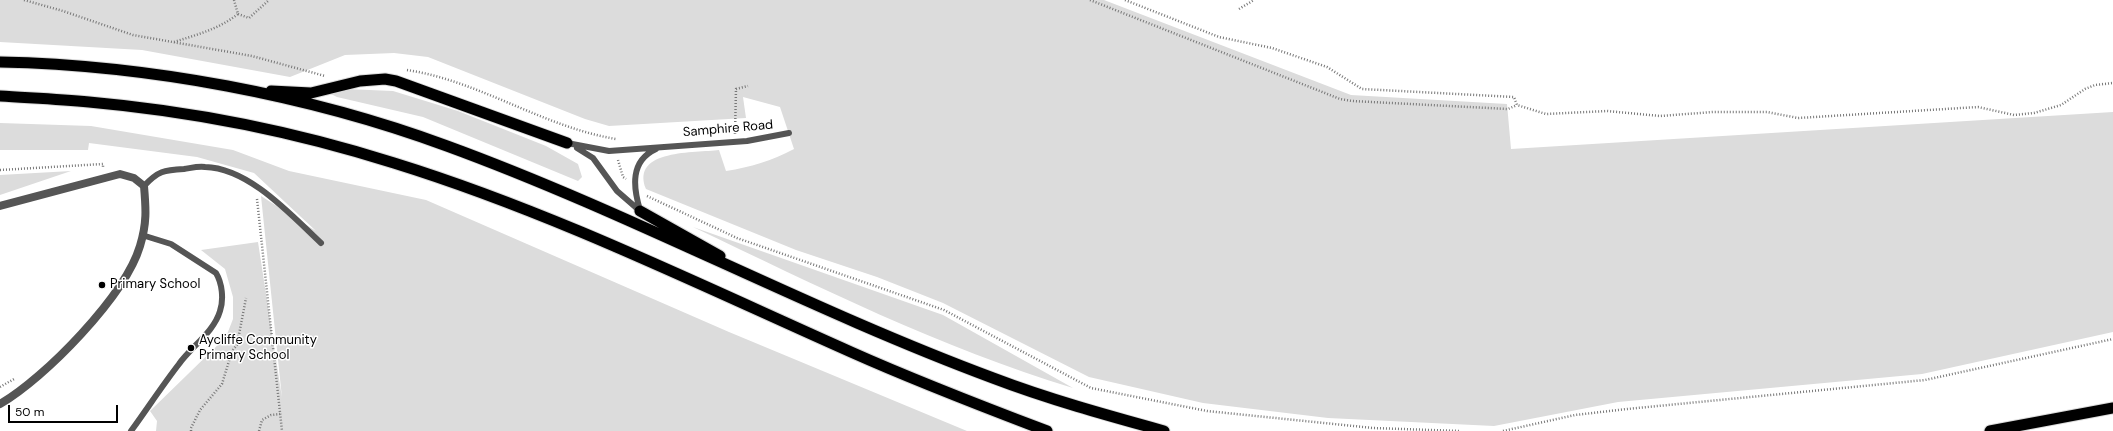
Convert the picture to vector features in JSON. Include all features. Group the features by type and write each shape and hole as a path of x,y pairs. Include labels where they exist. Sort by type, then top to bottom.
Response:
{"highway":[{"path":"0,62 116,70 239,89 357,117 446,145 596,206 885,335 994,379 1164,431"},
{"path":"239,89 311,93 360,81 385,79 418,88 567,142"},
{"path":"0,96 90,102 228,121 299,137 392,162 481,192 584,232 685,276 854,354 943,391 1047,431"},
{"path":"640,211 780,289"},
{"path":"1990,431 2113,408"}],"street":[{"path":"0,206 120,174 134,178 144,186 147,216 140,247 130,267 114,293 90,324 45,370 0,404"}],"lane":[{"name":"Samphire Road","path":"567,142 609,151 747,141 789,133"},
{"path":"567,142 593,158 617,191 640,211"},
{"name":"Samphire Road","path":"640,211 634,186 638,169 643,159 650,152 670,146"},
{"path":"144,186 155,174 171,170 206,167 222,169 240,176 255,186 291,214 321,243"},
{"path":"131,431 180,363 212,326 220,312 222,296 220,280 216,273 171,244 142,235"}],"path":[{"path":"24,0 63,10 134,35 252,56 326,77"},
{"path":"234,0 238,14"},
{"path":"173,42 206,31 238,14 249,18 269,0"},
{"path":"1090,0 1340,99 1352,101 1508,109 1517,105 1546,114 1607,111 1660,116 1713,112 1767,112 1798,118 1978,107 2014,115 2034,113 2061,105 2085,89 2095,85 2113,83"},
{"path":"1125,0 1219,37 1272,48 1327,67 1362,89 1514,96 1517,105"},
{"path":"1239,9 1254,0"},
{"path":"734,134 736,89 748,86"},
{"path":"618,160 623,177"},
{"path":"0,170 104,164 103,178"},
{"path":"255,186 282,431"},
{"path":"649,197 737,238 944,310 1091,388 1207,411 1373,428 1460,431"},
{"path":"191,431 200,410 222,384 232,351 237,345 246,298"},
{"path":"1503,431 1575,415 1925,380 2113,339"},
{"path":"0,386 19,377"},
{"path":"259,431 262,420 271,415 280,414"}],"shaded area":[{"path":"0,0 1104,0 1351,95 1507,104 1511,149 2113,112 2113,332 1922,374 1618,402 1494,426 1328,418 1203,403 1089,377 943,303 877,277 796,250 646,189 644,176 647,166 656,160 668,156 682,153 719,150 726,171 761,163 794,149 780,107 743,97 746,118 609,126 585,119 428,57 394,53 345,55 290,77 142,50 0,42"},
{"path":"346,89 393,91 458,111 546,146 578,164 582,177 578,181 423,117 337,97 331,94"},
{"path":"0,123 91,126 233,150 289,171 426,200 729,332 967,431 156,431 157,421 150,411 226,337 233,319 233,297 225,269 201,250 258,242 282,398 261,196 316,231 254,173 197,157 89,143 88,150 0,150"},
{"path":"71,171 0,195 0,175"},
{"path":"693,227 943,315 1073,388 1024,372 927,335 880,315"}],"place":[{"name":"Primary School","path":"102,285"},
{"name":"Aycliffe Community Primary School","path":"191,348"}]}
